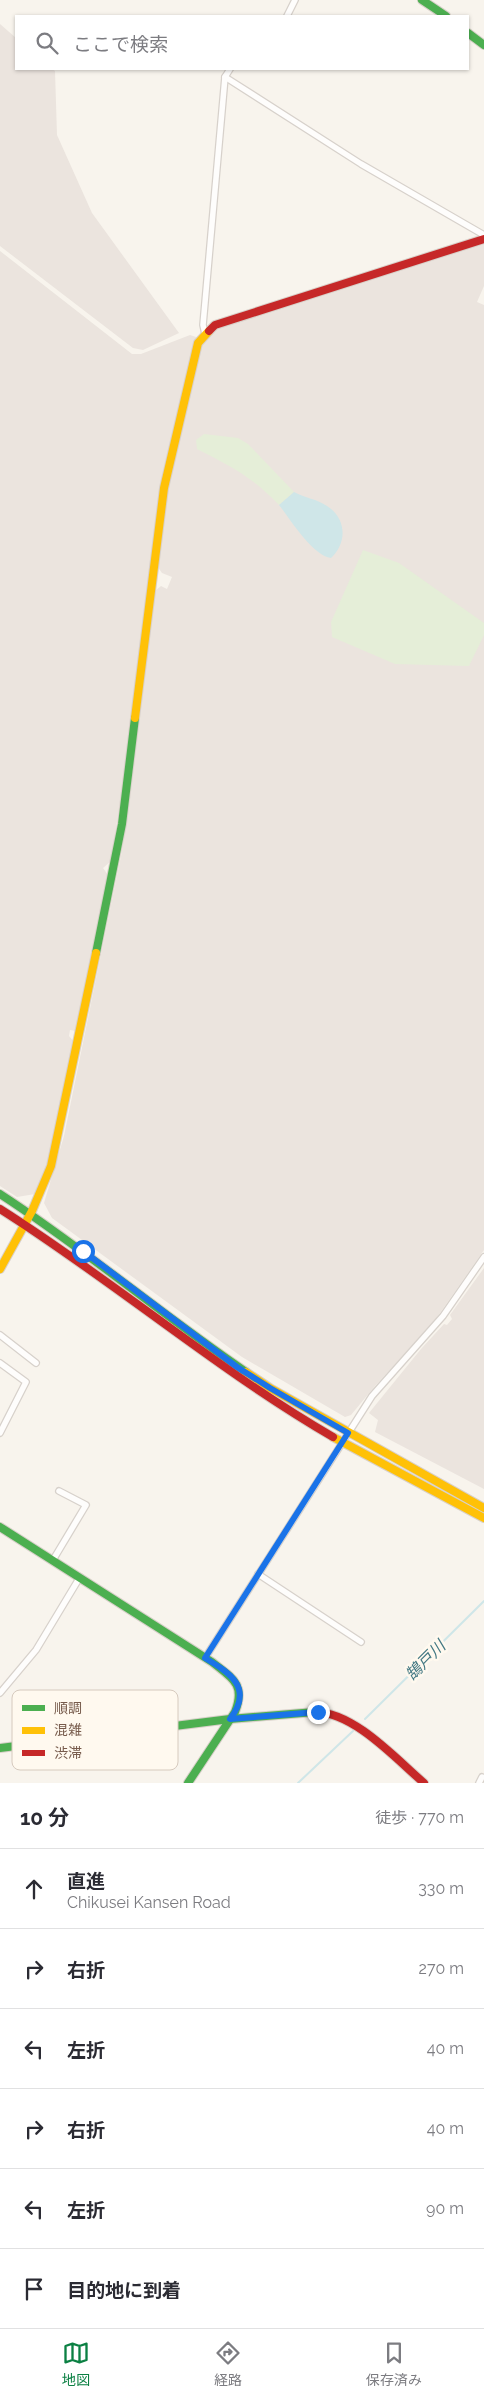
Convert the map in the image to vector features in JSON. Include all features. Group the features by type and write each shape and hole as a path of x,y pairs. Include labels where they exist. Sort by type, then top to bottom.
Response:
{"street":[{"path":"287,15 294,0"},
{"path":"422,0 444,15"},
{"path":"469,33 484,45"},
{"path":"205,334 203,325 218,181 225,77 229,70"},
{"path":"225,77 352,159 484,237"},
{"path":"0,1269 46,1184 56,1150 108,900 131,766 152,576 164,488 198,343 215,325 484,237"},
{"path":"0,1194 32,1213 237,1367 348,1433 484,1508"},
{"path":"0,1209 26,1224 211,1359 284,1408 342,1442 484,1518"},
{"path":"205,1658 377,1390 442,1316 484,1257"},
{"path":"0,1335 36,1363"},
{"path":"0,1363 26,1382 0,1432"},
{"path":"52,1560 86,1505 59,1491"},
{"path":"0,1527 229,1673 236,1681 240,1699 230,1719 188,1783"},
{"path":"258,1574 361,1642"},
{"path":"0,1693 36,1650 80,1578"},
{"path":"178,1726 297,1712 318,1712 331,1715 363,1730 424,1783"}],"shaded area":[{"path":"0,24 15,37 15,70 55,71 57,135 92,213 179,333 143,350 133,348 0,246"},
{"path":"484,242 484,286 477,302 484,305 484,1250 433,1323 351,1415 345,1417 242,1357 52,1218 44,1203 64,1136 121,856 129,806 155,591 161,586 167,589 172,577 162,573 157,566 169,479 199,349 212,332 225,323 440,258"},
{"path":"0,251 132,354 141,354 190,335 196,337 163,471 126,763 111,861 103,868 108,875 76,1031 70,1030 69,1036 74,1042 59,1115 45,1172 35,1194 17,1197 0,1186"},
{"path":"484,1268 484,1489 375,1432 378,1420 369,1413 421,1349 444,1324 447,1325 452,1319 450,1315"}],"green space":[{"path":"204,434 238,438 248,444 294,492 279,505 241,473 197,449 196,440"},
{"path":"363,550 399,563 484,623 484,635 469,666 395,664 332,637 331,622"}],"water":[{"path":"294,492 323,504 338,517 341,524 342,538 340,545 331,558 324,556 310,544 279,505"}],"waterway":[{"name":"鵠戸川","path":"365,1719 484,1601"},
{"name":"鵠戸川","path":"298,1783 353,1731"}],"traffic: fast":[{"path":"422,0 444,15"},
{"path":"469,34 484,45"},
{"path":"96,953 122,824 135,718"},
{"path":"0,1194 32,1215 246,1372"},
{"path":"0,1527 212,1662 231,1677 238,1688 239,1695 235,1712 188,1783"},
{"path":"178,1726 315,1712"},
{"path":"0,1748 12,1746"}],"traffic: slow":[{"path":"135,718 164,488 198,343 209,331"},
{"path":"0,1269 32,1211 51,1166 96,953"},
{"path":"246,1372 270,1388 484,1508"},
{"path":"333,1437 484,1518"}],"traffic: jam":[{"path":"209,331 215,325 484,239"},
{"path":"0,1209 84,1265 248,1383 333,1437"},
{"path":"315,1712 330,1714 359,1728 374,1738 424,1783"}],"route":[{"path":"83,1251 193,1336 237,1367 348,1433 205,1658 229,1673 236,1681 240,1691 240,1699 230,1719 290,1712 318,1712"}]}
